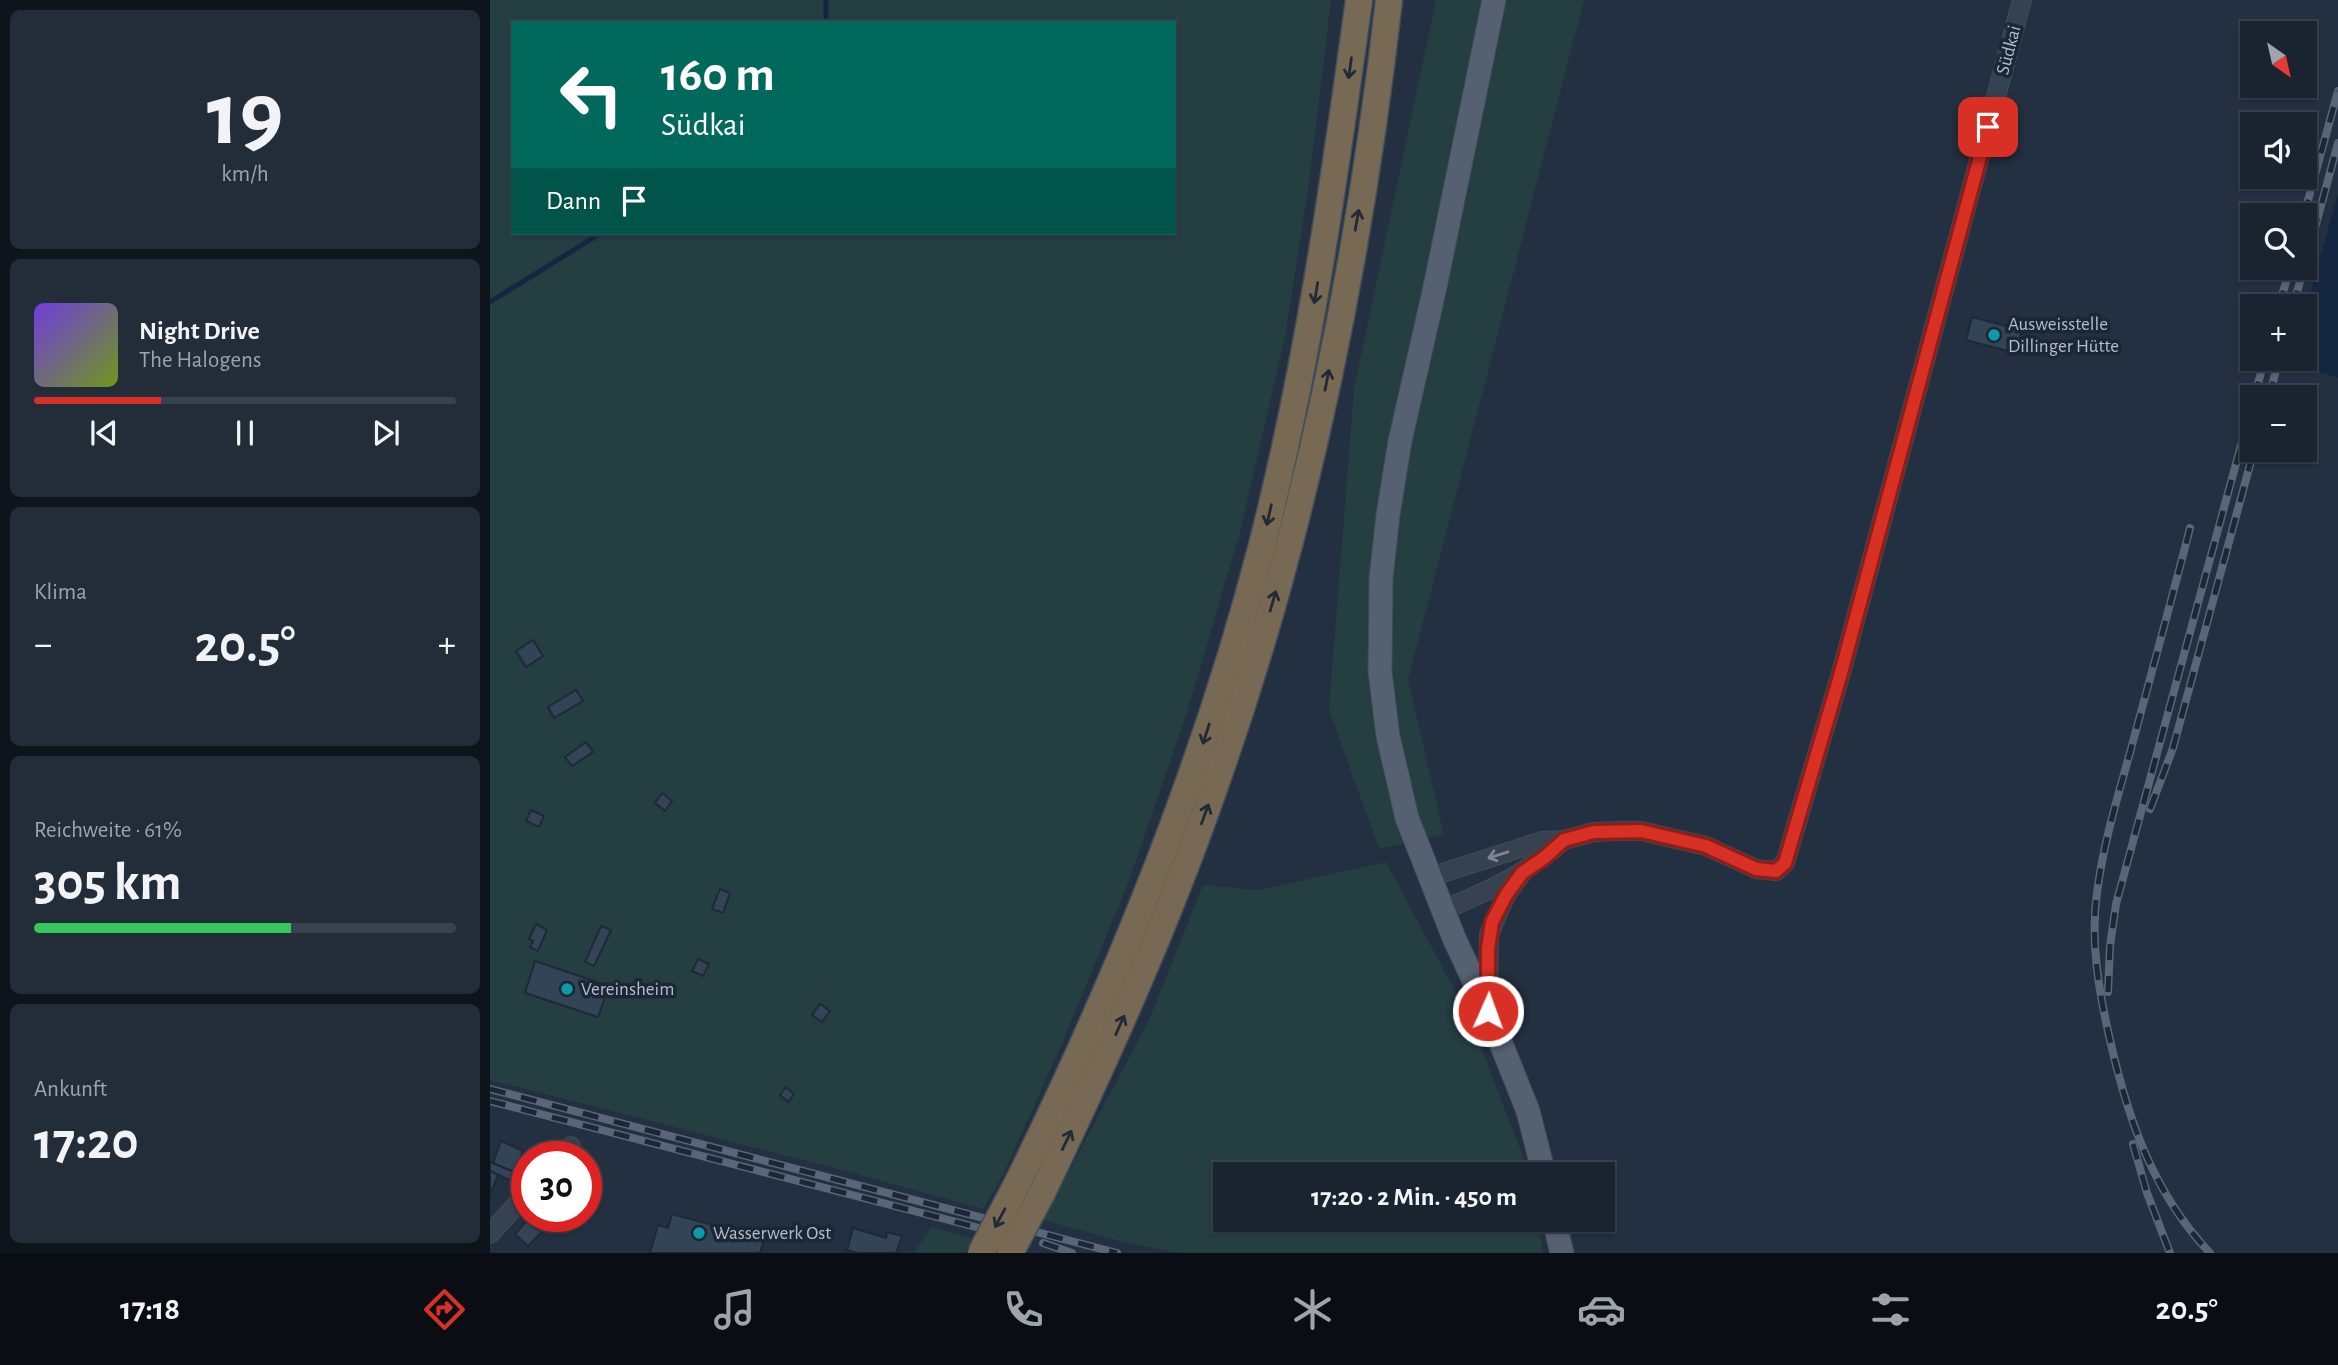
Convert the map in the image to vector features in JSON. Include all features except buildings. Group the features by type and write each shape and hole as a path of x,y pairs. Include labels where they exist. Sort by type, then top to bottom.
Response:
{"highway":[{"path":"1010,1253 1030,1188 1075,1067 1121,960 1195,769 1230,659 1262,544 1294,410 1330,205 1359,0"},
{"path":"981,1253 1030,1188 1093,1087 1144,970 1219,777 1287,551 1319,419 1359,207 1389,0"}],"main road":[{"path":"1494,0 1435,287 1400,441 1381,578 1380,672 1388,736 1407,818 1528,1111 1541,1162"},
{"path":"1557,1232 1562,1253"}],"street":[{"name":"Südkai","path":"1564,840 1594,832 1641,831 1706,846 1756,869 1771,872 1781,868 1788,857 1837,687 2022,0"},
{"path":"1430,877 1542,841 1564,840"},
{"path":"1443,910 1522,873 1564,840"},
{"path":"1488,1011 1489,934 1506,895 1522,873"},
{"path":"490,1234 511,1211"}],"green space":[{"path":"490,0 1331,0 1309,183 1285,337 1240,532 1187,713 1127,886 1063,1041 1003,1175 983,1209 835,1168 490,1080"},
{"path":"1436,0 1584,0 1408,680 1444,835 1379,849 1329,710 1354,389"},
{"path":"1386,862 1469,1017 1525,1162 1213,1162 1213,1232 1540,1232 1543,1253 1180,1253 1119,1241 1043,1220 1149,1020 1203,885 1259,890"},
{"path":"931,1227 974,1239 967,1253 914,1253"}],"water":[{"path":"2338,193 2338,378 2317,371 2317,294 2310,294 2314,280 2317,280 2317,269"}],"waterway":[{"path":"826,0 826,21"},
{"path":"490,302 598,235"}],"railway":[{"path":"2307,203 2338,91"},
{"path":"2317,221 2338,143"},
{"path":"2282,294 2287,280"},
{"path":"2296,294 2301,280"},
{"path":"2257,385 2262,371"},
{"path":"2272,385 2276,371"},
{"path":"2108,992 2110,946 2116,904 2240,449"},
{"path":"2150,809 2173,748 2251,462"},
{"path":"2190,528 2107,838 2097,893 2095,930 2099,985 2125,1098 2145,1154 2158,1180 2190,1230 2210,1253"},
{"path":"490,1089 1117,1253"},
{"path":"490,1101 991,1231"},
{"path":"2133,1144 2147,1193 2170,1253"},
{"path":"1043,1243 1072,1253"}],"place":[{"name":"Ausweisstelle Dillinger Hütte","path":"1994,335"},
{"name":"Vereinsheim","path":"567,989"},
{"name":"Wasserwerk Ost","path":"699,1233"}],"route":[{"path":"1488,1011 1488,949 1492,922 1506,895 1522,873 1564,840 1594,832 1641,831 1706,846 1756,869 1776,871 1785,863 1841,673 1988,127"}]}
